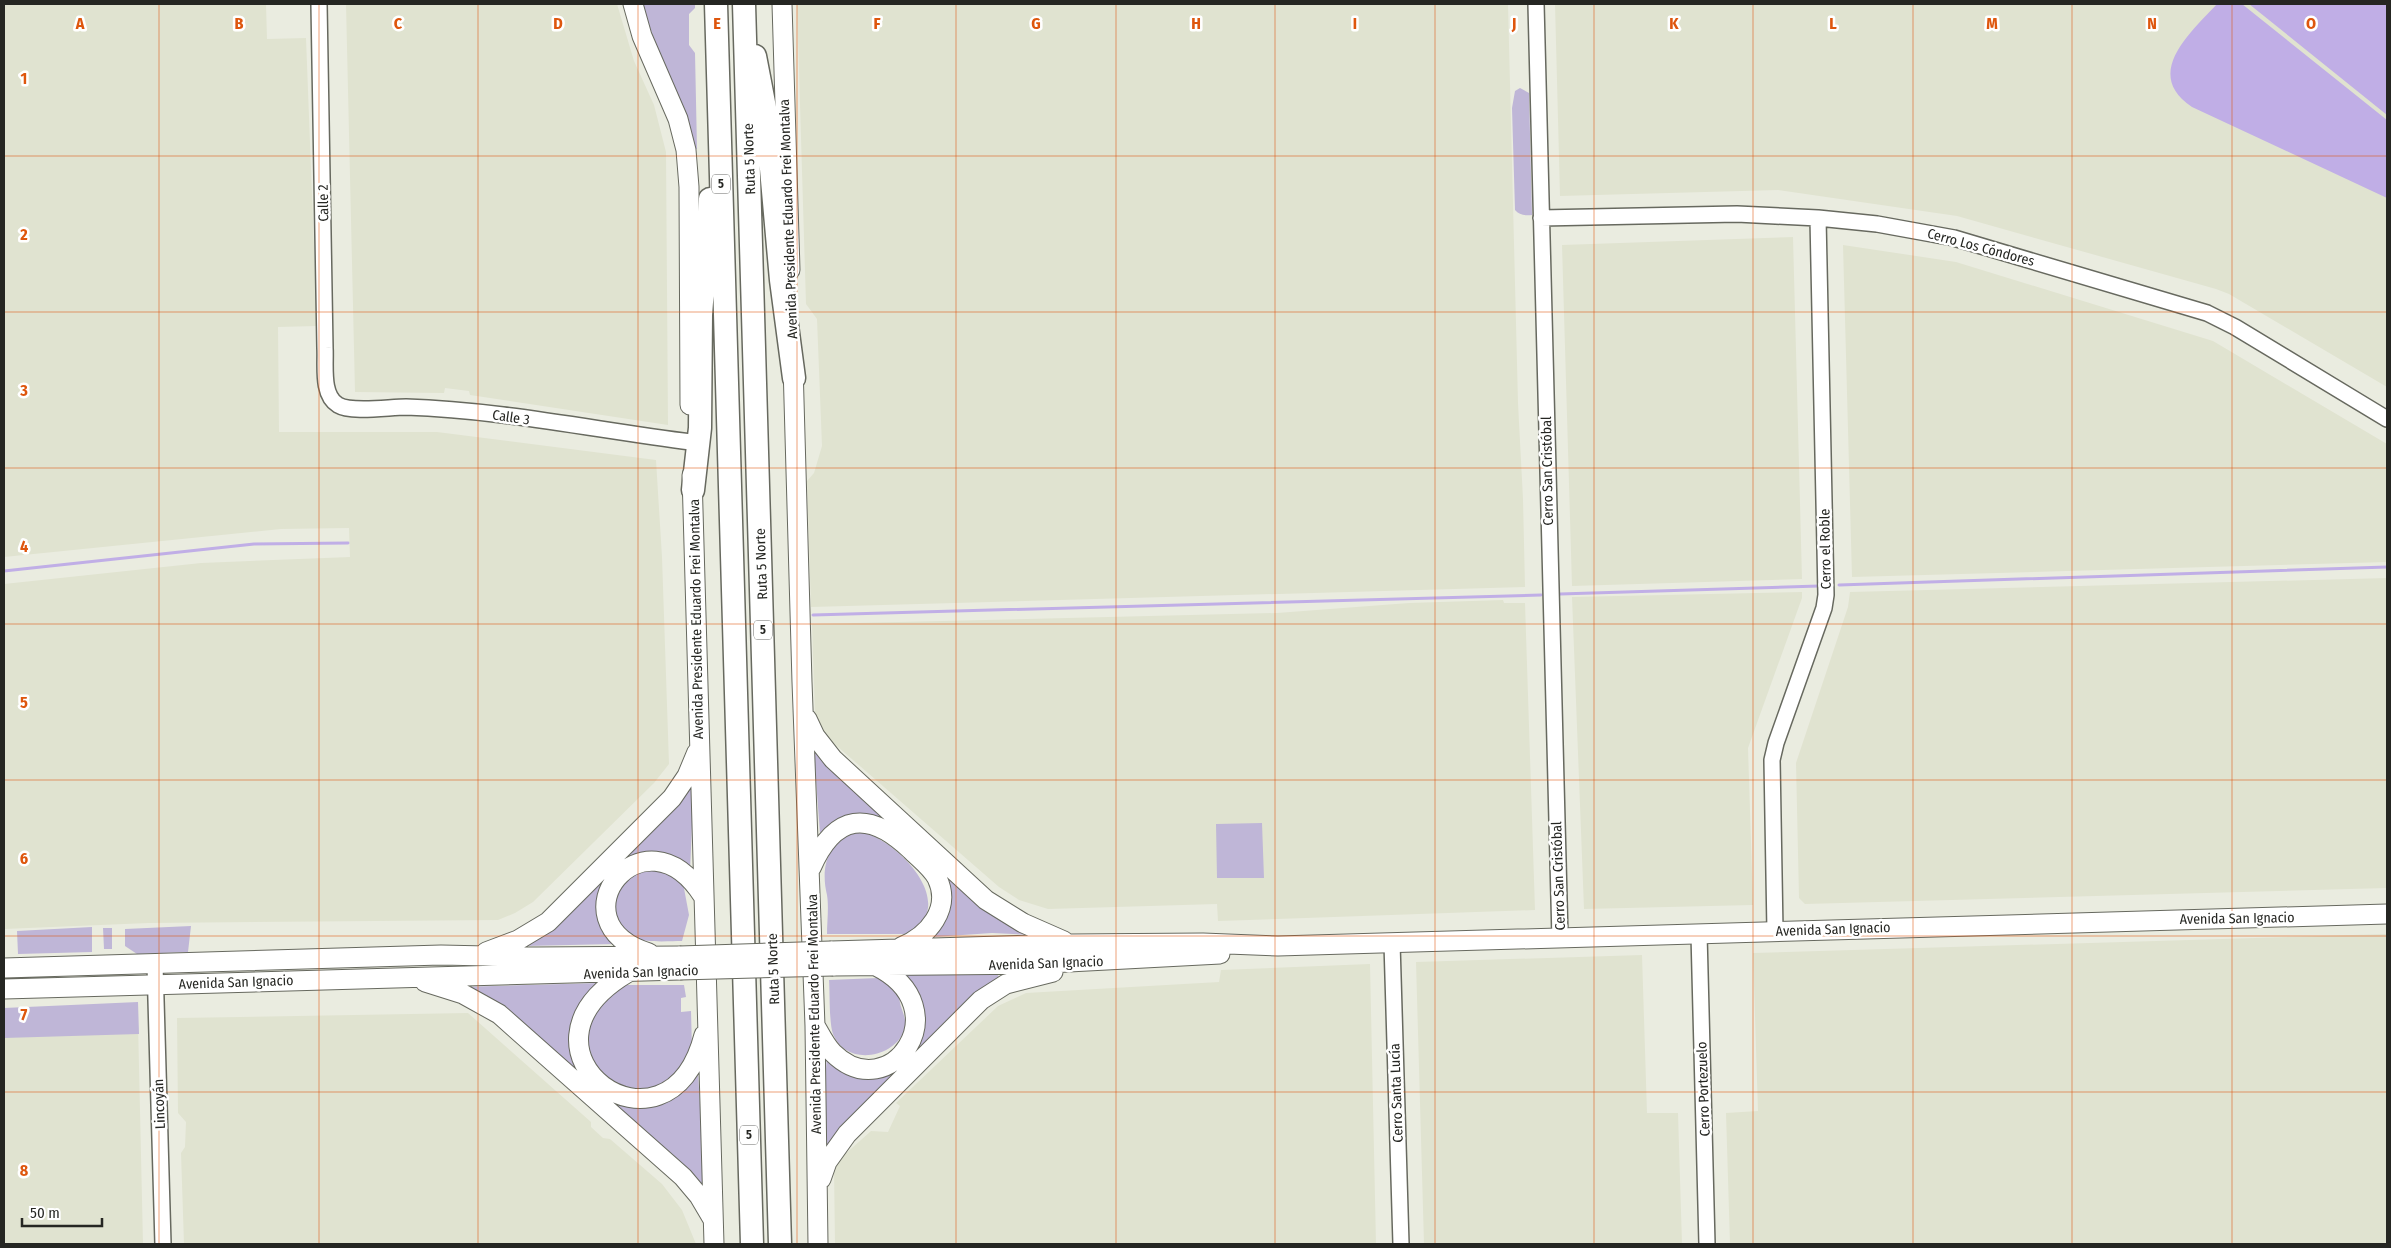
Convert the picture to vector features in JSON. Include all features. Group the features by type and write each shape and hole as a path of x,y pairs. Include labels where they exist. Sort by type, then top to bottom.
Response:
{"highway":[{"name":"Ruta 5 Norte","path":"716,4 752,1244"},
{"name":"Ruta 5 Norte","path":"744,10 780,1244"},
{"path":"744,10 758,66 766,113 782,288 794,378"},
{"path":"693,490 700,428 701,315 704,262 719,106"}],"main road":[{"name":"Avenida Presidente Eduardo Frei Montalva","path":"633,4 642,36 678,119 686,150 689,187 688,336 714,1244"},
{"name":"Avenida Presidente Eduardo Frei Montalva","path":"782,4 815,1026 818,1244"},
{"path":"804,708 815,736 827,752 986,900 1023,923 1070,944"},
{"path":"475,955 523,938 556,914 677,792 691,768 699,743"},
{"path":"810,869 827,839 839,828 852,823 878,826 903,843 937,878 941,891 941,905 932,927 912,942 895,950"},
{"path":"658,956 624,942 610,926 606,912 607,898 615,879 626,869 638,863 649,861 662,862 685,874 703,896"},
{"name":"Avenida San Ignacio","path":"4,989 440,976 628,973 680,963 832,959 895,950 1070,944 1203,943 1278,946 2387,914"},
{"name":"Avenida San Ignacio","path":"832,959 876,966 1090,962 1221,954 1278,946"},
{"name":"Avenida San Ignacio","path":"4,968 155,965 440,955 537,957 658,956 680,963"},
{"path":"440,955 446,967 440,976"},
{"path":"818,1185 827,1162 847,1134 981,1000 997,988 1016,980 1068,970 1090,962"},
{"path":"76,966 80,975 76,987"},
{"path":"815,1026 832,1052 852,1065 867,1068 881,1067 893,1062 903,1054 911,1041 915,1028 914,1008 909,996 898,981 876,966"},
{"path":"628,973 596,996 586,1009 580,1024 579,1049 584,1065 594,1079 608,1090 623,1096 639,1099 656,1097 671,1091 683,1080 694,1063 707,1020"},
{"path":"409,977 470,997 488,1006 509,1022 683,1177 699,1196 713,1222"}],"street":[{"name":"Calle 2","path":"319,4 325,356 327,387 333,400"},
{"name":"Cerro San Cristóbal","path":"1536,4 1560,938"},
{"name":"Cerro Los Cóndores","path":"1541,218 1737,214 1818,218 1877,224 1938,234 2196,309 2235,328 2387,419"},
{"name":"Cerro el Roble","path":"1775,932 1772,760 1776,743 1824,608 1826,595 1818,218"},
{"name":"Calle 3","path":"333,400 337,405 350,408 424,408 482,412 691,442"},
{"name":"Cerro Portezuelo","path":"1699,934 1707,1244"},
{"name":"Cerro Santa Lucía","path":"1392,943 1400,1244"},
{"name":"Lincoyán","path":"155,965 162,1244"}],"shaded area":[{"path":"4,4 266,4 267,39 306,38 317,326 278,327 279,432 437,432 656,460 662,557 669,764 654,783 533,902 515,913 498,920 149,923 4,929 4,584 201,563 350,557 349,528 281,529 4,557"},
{"path":"346,4 617,4 634,61 654,105 666,152 668,425 470,395 469,391 445,388 444,393 355,392"},
{"path":"642,4 695,4 695,8 689,14 689,45 695,53 697,149 692,150"},
{"path":"797,4 1508,4 1518,403 1525,587 811,607 807,481 814,473 822,446 817,319 806,304"},
{"path":"1555,4 2387,4 2387,387 2229,294 1957,216 1778,190 1560,196"},
{"path":"2217,4 2242,4 2387,120 2387,198 2192,107 2178,94 2171,81 2171,67 2176,54 2184,40"},
{"path":"2249,4 2385,4 2387,6 2387,115"},
{"path":"1520,88 1529,93 1532,215 1521,214 1515,210 1512,108 1515,91"},
{"path":"1793,237 1802,579 1572,586 1562,245"},
{"path":"1843,245 1956,262 2213,341 2387,444 2387,562 1852,577"},
{"path":"2387,578 2387,888 1805,904 1799,898 1796,763 1848,607 1850,592"},
{"path":"1802,592 1802,598 1748,748 1753,905 1584,909 1572,597"},
{"path":"1503,600 1504,603 1525,603 1535,910 1218,921 1217,904 1048,909 1019,900 999,887 830,740 817,721 815,713 812,624 1277,613 1409,603"},
{"path":"813,741 1030,935 992,933 933,937 939,929 949,902 915,850 902,834 883,820 861,815 839,819 820,833"},
{"path":"694,779 690,871 619,866 610,939 614,944 526,946 526,943"},
{"path":"1262,823 1264,878 1217,878 1216,824"},
{"path":"860,832 875,837 891,847 906,860 918,876 926,892 928,908 921,923 904,934 827,934 826,864 829,855 840,841"},
{"path":"638,869 666,870 683,883 689,915 682,941 654,941 635,938 626,935 615,921 615,894"},
{"path":"191,926 188,952 137,954 125,946 125,929"},
{"path":"92,927 92,952 18,954 17,931"},
{"path":"103,928 112,928 112,949 104,949"},
{"path":"2387,934 2387,1244 1730,1244 1726,1113 1758,1111 1753,953"},
{"path":"1642,955 1647,1113 1678,1113 1682,1244 1424,1244 1416,962"},
{"path":"1370,964 1376,1244 835,1244 834,1168 843,1156 871,1131 888,1132 900,1106 896,1103 998,1006 1026,993 1219,982 1221,970"},
{"path":"996,973 1001,979 823,1152 823,1109 827,1055 841,1067 909,1057 901,975"},
{"path":"878,978 900,994 900,1003 905,1021 904,1031 890,1048 880,1053 869,1055 848,1051 839,1044 833,1034 830,1016 829,980"},
{"path":"599,983 588,994 574,1016 571,1036 594,1088 613,1101 638,1106 659,1103 681,1091 698,1073 706,1198 460,987"},
{"path":"622,985 684,985 686,997 681,998 681,1012 691,1011 692,1049 686,1069 655,1094 609,1086 586,1056 586,1020"},
{"path":"138,1002 139,1034 4,1038 4,1008"},
{"path":"468,1013 591,1122 591,1127 603,1138 610,1139 662,1184 682,1210 696,1244 184,1244 181,1153 185,1147 186,1122 178,1113 177,1018"},
{"path":"138,1022 143,1244 4,1244 4,1026"}],"waterway":[{"path":"4,571 254,544 348,543"},
{"path":"1839,585 2387,567"},
{"path":"1560,594 1819,586"},
{"path":"813,615 1541,595"}]}
